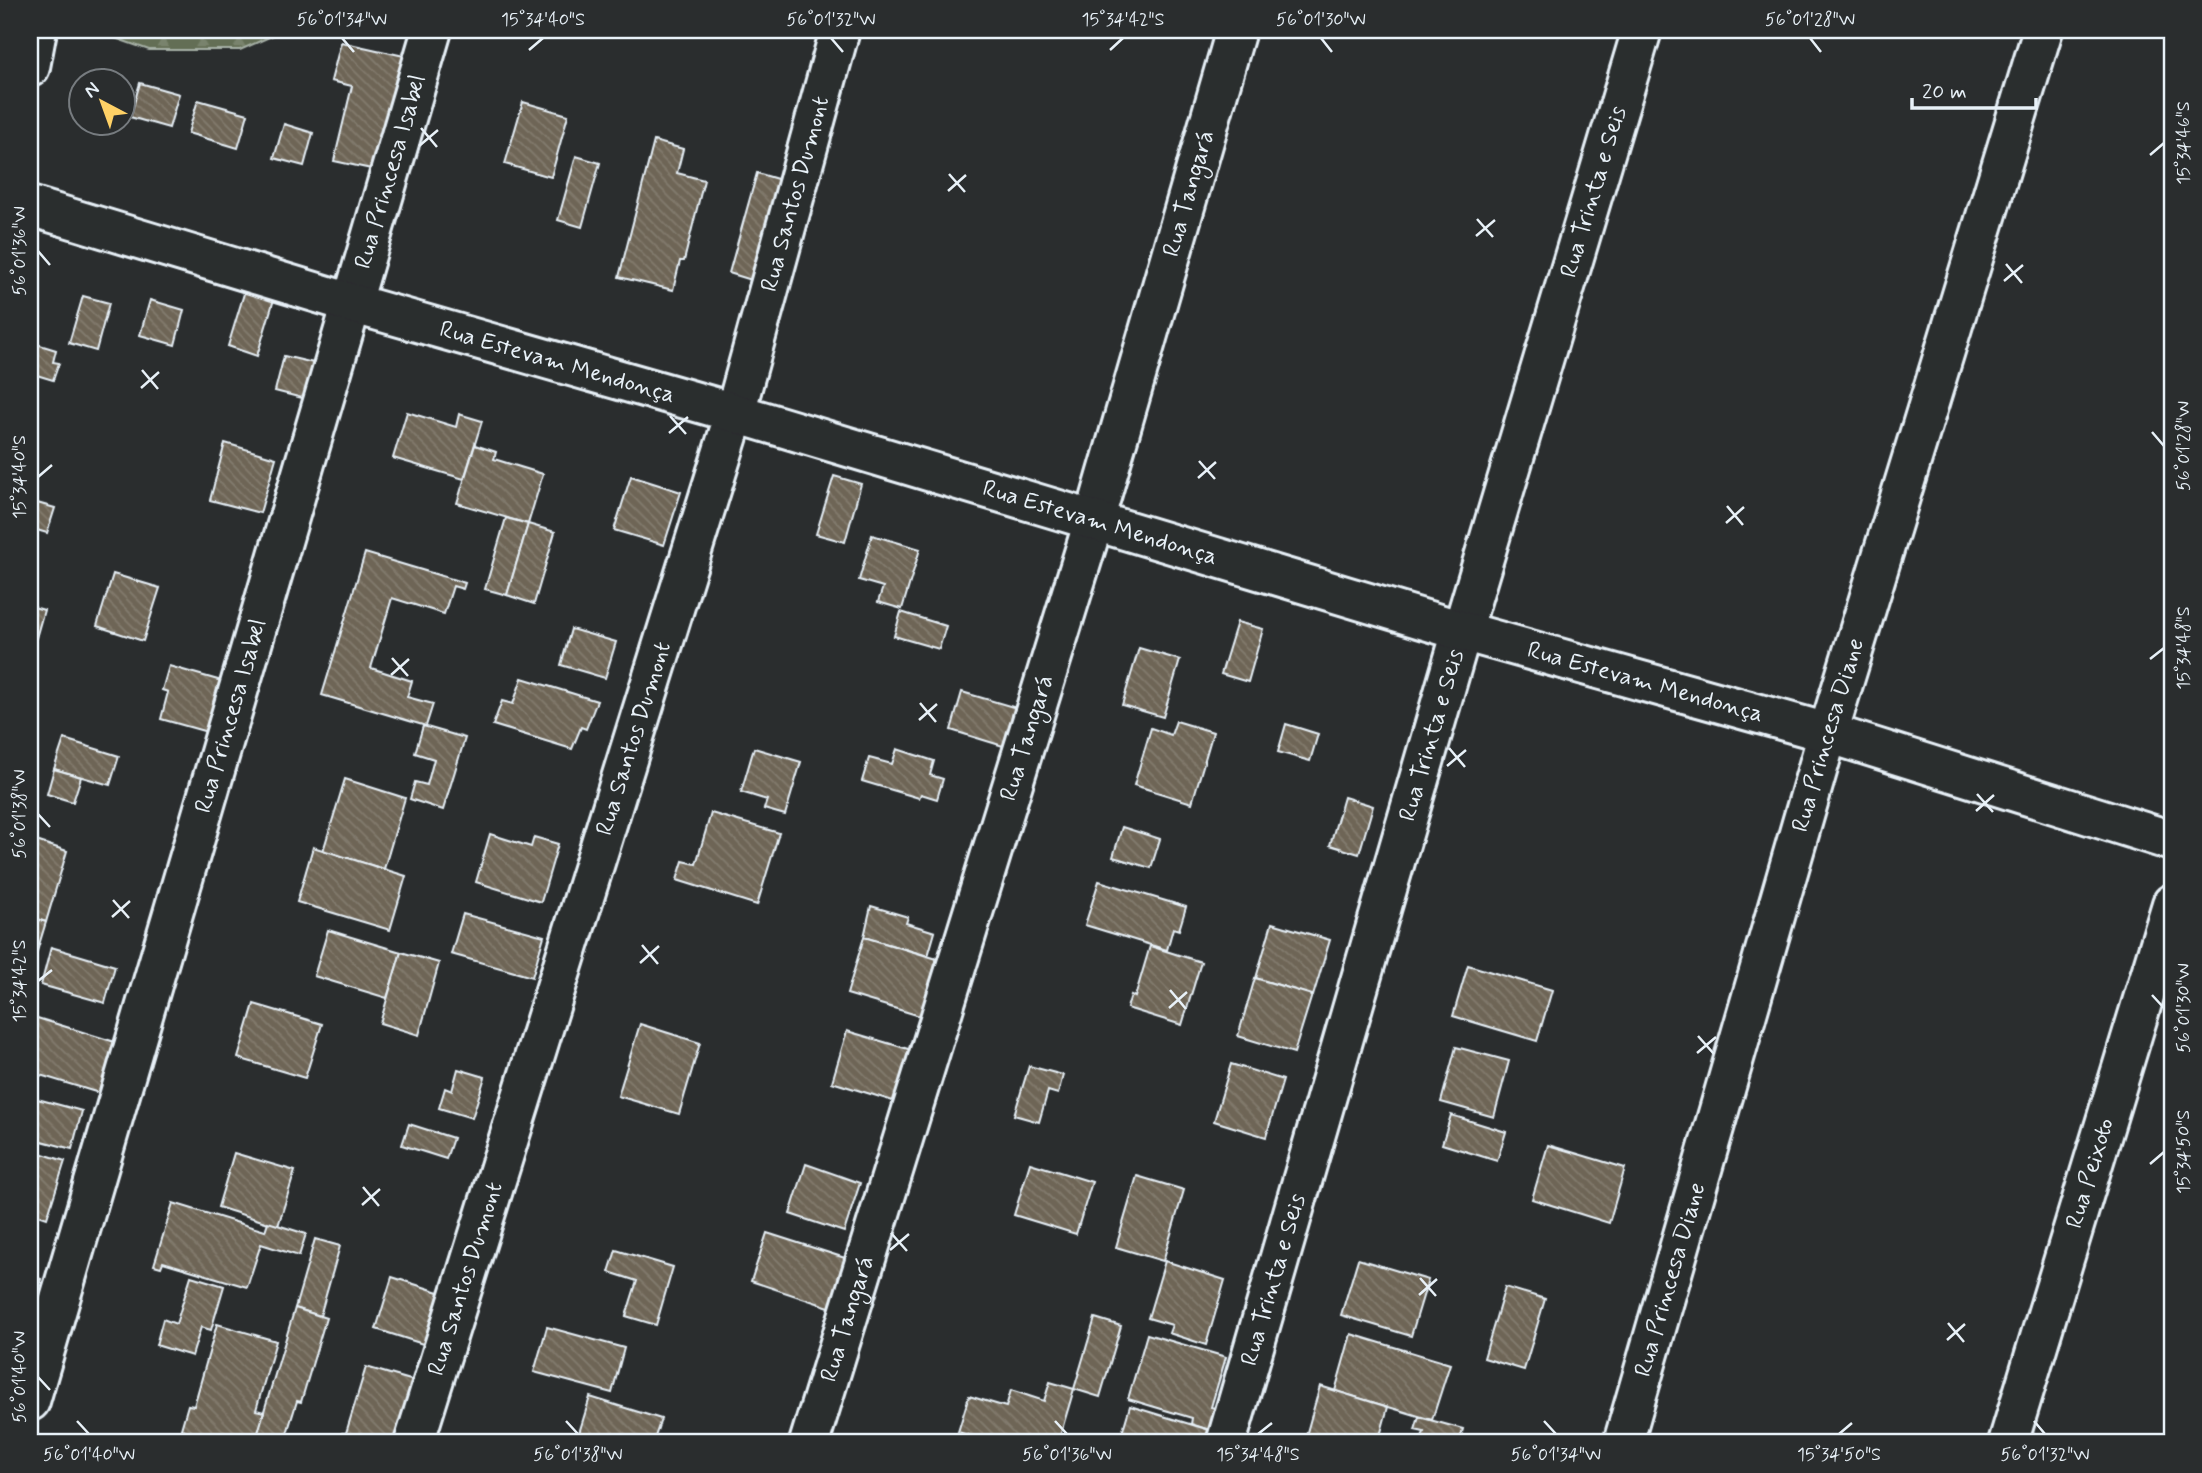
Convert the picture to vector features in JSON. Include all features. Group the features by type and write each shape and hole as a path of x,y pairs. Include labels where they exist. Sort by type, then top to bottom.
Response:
{"street":[{"path":"30,67 37,30"},
{"name":"Rua Princesa Isabel","path":"30,1401 432,30"},
{"name":"Rua Santos Dumont","path":"414,1443 735,413 840,30"},
{"name":"Rua Tangará","path":"809,1443 1094,521 1236,30"},
{"name":"Rua Trinta e Seis","path":"1226,1443 1462,631 1642,30"},
{"name":"Rua Princesa Diane","path":"1623,1443 1828,733 2043,30"},
{"name":"Rua Estevam Mendonça","path":"30,206 351,303 735,413 1462,631 1828,733 2172,841"},
{"name":"Rua Peixoto","path":"2008,1443 2172,904"}],"green space":[{"path":"92,30 285,30 240,50 149,50"}],"building":[{"path":"341,42 404,56 376,170 334,161 352,86 331,81"},
{"path":"140,83 179,94 169,128 136,119 136,97"},
{"path":"198,100 248,114 238,148 188,133"},
{"path":"523,102 568,115 551,177 505,164"},
{"path":"284,124 313,133 304,166 274,158"},
{"path":"654,141 683,149 677,173 704,180 684,261 680,261 673,290 619,277"},
{"path":"576,156 600,163 582,227 558,220"},
{"path":"757,173 784,181 755,281 729,273"},
{"path":"246,287 275,296 257,356 228,346"},
{"path":"83,296 109,303 96,351 69,343"},
{"path":"150,300 184,310 175,345 140,335"},
{"path":"30,342 56,350 53,362 59,363 53,380 30,373"},
{"path":"284,356 318,364 310,400 275,391"},
{"path":"407,412 456,427 459,414 482,421 464,479 393,458"},
{"path":"225,443 276,458 260,513 210,500"},
{"path":"475,445 496,452 494,459 543,474 528,524 457,503"},
{"path":"631,476 681,492 664,545 614,530"},
{"path":"834,476 861,484 845,542 816,534"},
{"path":"30,501 55,508 47,533 30,528"},
{"path":"506,518 528,524 507,595 485,589"},
{"path":"528,524 555,532 534,604 507,595"},
{"path":"872,535 920,549 902,609 878,602 883,587 859,580"},
{"path":"365,553 465,583 463,589 453,586 444,614 392,598 371,668 412,681 407,697 433,704 426,726 322,695"},
{"path":"113,574 160,588 143,641 97,626"},
{"path":"30,606 44,610 36,638 30,636"},
{"path":"901,612 946,626 939,649 894,636"},
{"path":"1237,622 1263,629 1248,682 1221,674"},
{"path":"571,629 616,642 605,678 561,665"},
{"path":"1139,648 1180,660 1163,717 1122,705"},
{"path":"169,666 225,682 211,733 161,719 168,692 162,690"},
{"path":"522,678 597,701 586,729 581,727 572,749 493,725 502,701 513,704"},
{"path":"962,692 1027,711 1016,750 951,730"},
{"path":"1176,721 1213,732 1192,803 1134,785 1151,728 1171,735"},
{"path":"1286,724 1318,734 1310,761 1278,752"},
{"path":"423,726 465,738 443,810 410,799 415,782 427,785 434,759 415,753"},
{"path":"64,739 119,756 110,785 54,769"},
{"path":"754,748 801,762 785,815 764,809 767,800 741,792"},
{"path":"897,749 934,761 930,775 943,779 937,799 921,794 919,798 862,781 869,758 892,764"},
{"path":"54,769 81,777 73,802 47,794"},
{"path":"345,779 405,798 384,869 323,851"},
{"path":"1344,797 1373,806 1359,854 1330,845"},
{"path":"711,813 779,833 757,905 677,880 683,861 696,864"},
{"path":"1122,827 1160,839 1151,868 1113,857"},
{"path":"490,834 531,847 534,837 558,844 541,902 476,882"},
{"path":"33,840 67,851 46,922 30,917 30,850"},
{"path":"313,847 406,876 390,930 297,902"},
{"path":"1099,881 1186,907 1179,930 1173,928 1167,950 1085,925"},
{"path":"871,906 908,917 906,923 935,932 928,956 864,937"},
{"path":"463,914 544,936 532,977 451,954"},
{"path":"30,917 46,922 30,974"},
{"path":"1272,923 1330,940 1313,996 1256,978"},
{"path":"328,930 401,952 387,998 314,976"},
{"path":"864,937 937,959 920,1016 847,994"},
{"path":"1150,946 1201,962 1182,1025 1127,1008 1131,995 1135,997"},
{"path":"51,947 115,966 105,1003 41,985"},
{"path":"401,952 439,963 419,1035 380,1023"},
{"path":"1468,965 1552,990 1537,1041 1453,1016"},
{"path":"1255,978 1312,995 1294,1053 1238,1036"},
{"path":"254,1004 322,1024 305,1078 238,1058"},
{"path":"34,1017 115,1042 99,1093 30,1072 30,1032"},
{"path":"640,1024 700,1043 679,1114 618,1096"},
{"path":"847,1031 925,1054 909,1106 832,1082"},
{"path":"1456,1047 1509,1061 1494,1117 1441,1102"},
{"path":"1231,1064 1283,1080 1266,1137 1214,1121"},
{"path":"1029,1066 1063,1075 1058,1094 1048,1091 1039,1122 1014,1115"},
{"path":"458,1069 485,1077 472,1118 439,1108 445,1088 452,1091"},
{"path":"30,1097 82,1111 72,1149 30,1138"},
{"path":"1451,1115 1506,1132 1497,1161 1442,1144"},
{"path":"409,1124 453,1138 446,1159 402,1145"},
{"path":"1548,1145 1625,1168 1609,1223 1532,1199"},
{"path":"30,1150 65,1161 47,1218 30,1212"},
{"path":"234,1153 295,1171 278,1226 218,1207"},
{"path":"1030,1163 1092,1182 1076,1234 1014,1215"},
{"path":"806,1164 860,1183 844,1232 790,1214"},
{"path":"1137,1176 1184,1190 1163,1261 1116,1247"},
{"path":"173,1203 265,1231 268,1222 306,1234 299,1256 261,1244 247,1287 163,1262 161,1267 154,1265"},
{"path":"767,1233 848,1259 832,1308 751,1281"},
{"path":"315,1239 340,1246 320,1316 295,1308"},
{"path":"616,1250 673,1267 656,1325 626,1316 637,1281 609,1272"},
{"path":"1358,1259 1428,1280 1411,1336 1341,1315"},
{"path":"1165,1261 1225,1280 1206,1345 1169,1333 1172,1325 1148,1318"},
{"path":"30,1276 41,1279 30,1318"},
{"path":"191,1276 224,1286 211,1330 201,1327 192,1356 156,1345 163,1319 176,1324"},
{"path":"392,1277 442,1293 426,1345 376,1329"},
{"path":"1505,1287 1545,1299 1524,1370 1484,1358"},
{"path":"295,1308 326,1318 301,1402 297,1401 284,1443 255,1441"},
{"path":"1095,1318 1121,1326 1100,1397 1074,1389"},
{"path":"217,1324 276,1341 256,1410 264,1412 255,1443 229,1443 181,1429 188,1405 194,1406"},
{"path":"547,1327 624,1348 612,1393 534,1372"},
{"path":"1147,1334 1226,1357 1211,1407 1222,1410 1216,1432 1191,1424 1192,1418 1128,1399"},
{"path":"1351,1334 1450,1364 1432,1420 1335,1391"},
{"path":"366,1367 424,1384 406,1443 339,1443 342,1433 346,1433"},
{"path":"1050,1382 1074,1389 1058,1443 995,1443 958,1432 969,1396 1006,1407 1011,1390 1044,1401"},
{"path":"1320,1386 1388,1407 1380,1436 1406,1443 1304,1443"},
{"path":"590,1397 661,1419 653,1443 576,1443"},
{"path":"1130,1406 1216,1432 1213,1443 1119,1443"},
{"path":"1419,1417 1463,1429 1459,1443 1420,1443 1424,1432 1415,1430"}]}
